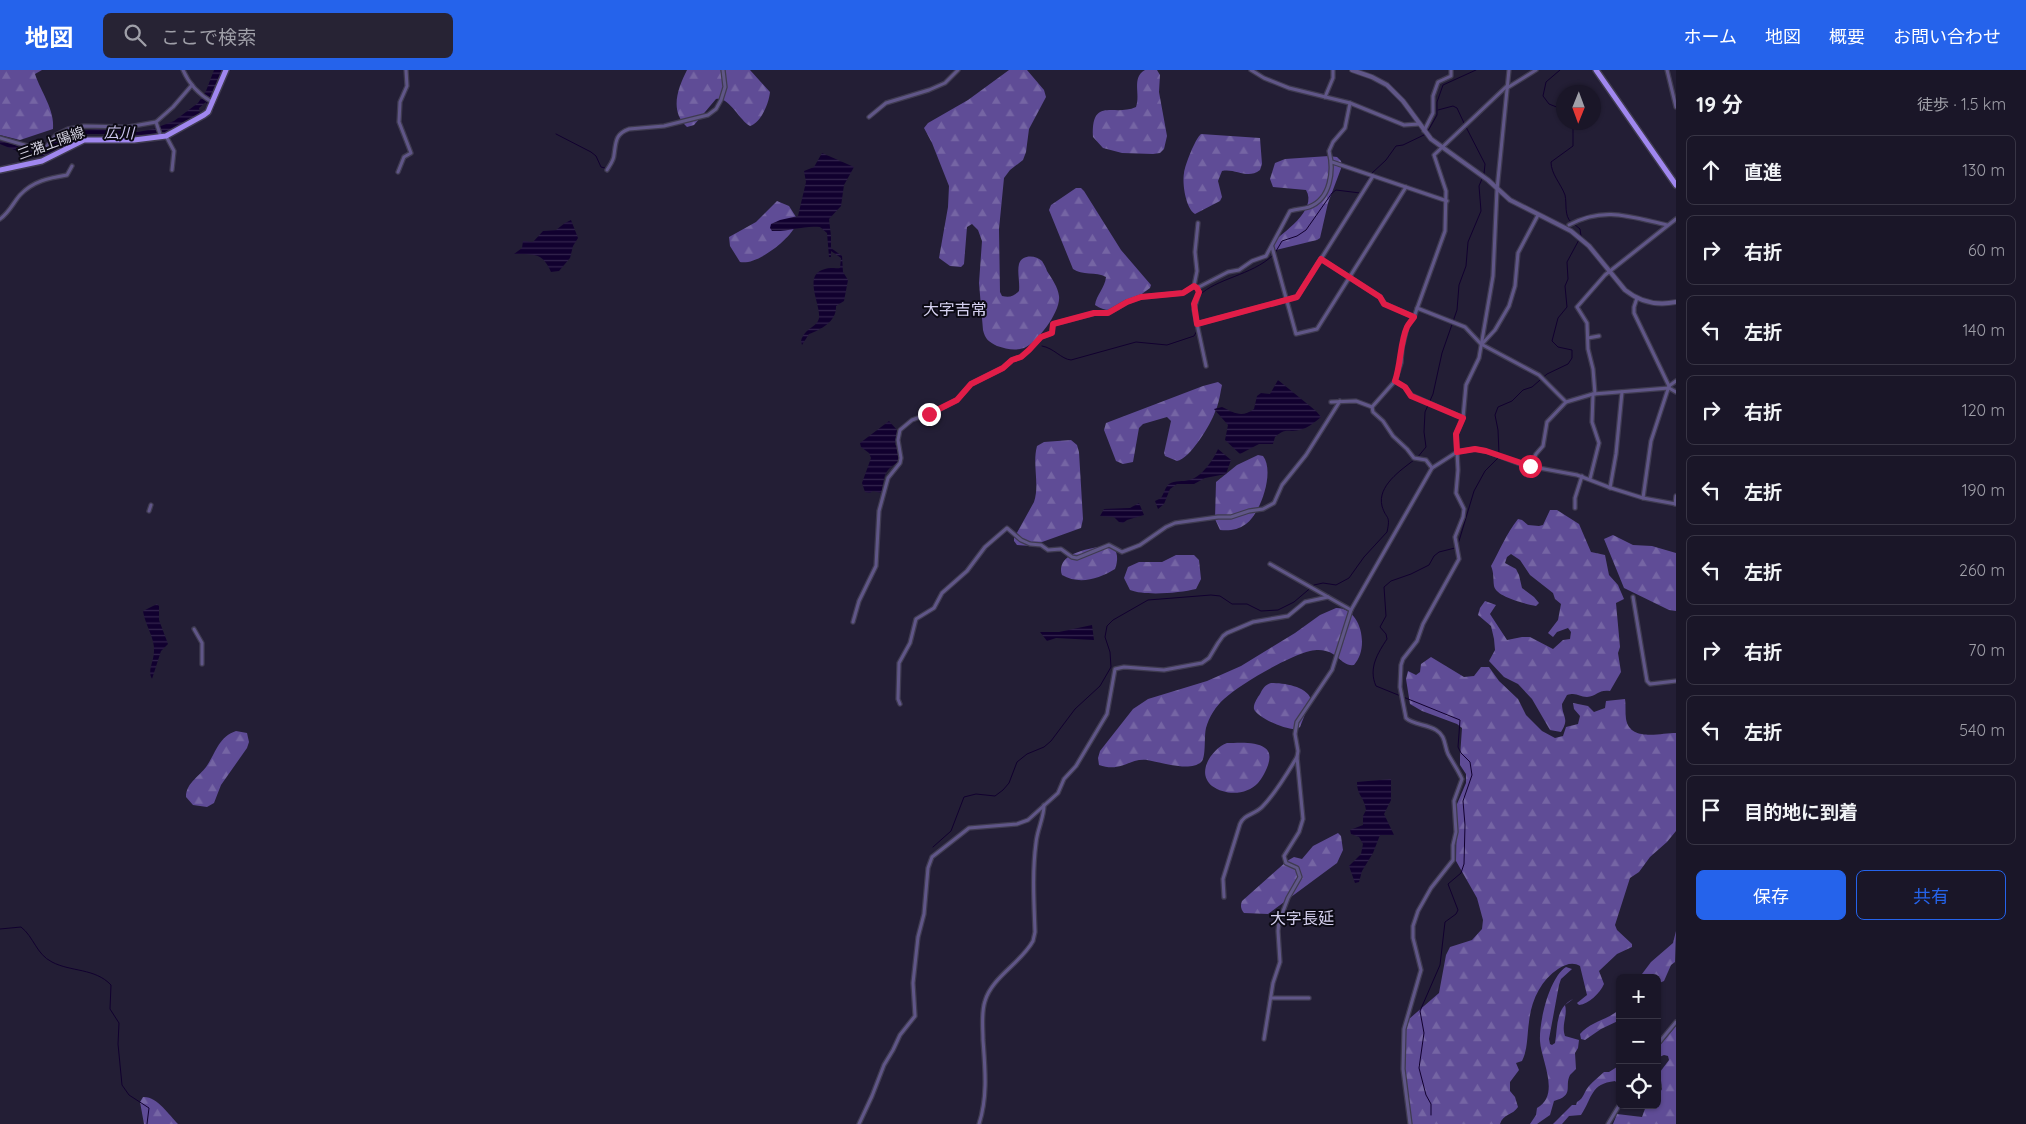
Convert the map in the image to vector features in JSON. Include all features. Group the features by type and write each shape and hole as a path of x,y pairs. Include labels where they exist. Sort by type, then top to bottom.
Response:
{"main road":[{"name":"三潴上陽線","path":"0,170 42,162 84,140 134,140 163,136 204,116 226,70"},
{"path":"1596,70 1676,186"}],"street":[{"path":"182,70 201,96 211,102"},
{"path":"398,172 404,157 411,153 399,122 400,102 407,86 406,70"},
{"path":"607,170 614,158 614,144 622,131 680,124 708,115 716,109 725,87 723,70"},
{"path":"869,117 886,103 945,83 958,70"},
{"path":"1251,70 1274,83 1350,103 1404,125 1419,124"},
{"path":"1325,97 1333,78 1333,70"},
{"path":"1352,70 1387,85 1403,101 1426,133 1440,148 1468,166 1497,190 1522,208 1572,231 1589,246 1625,290 1644,302 1658,304 1676,302"},
{"path":"1426,133 1433,113 1433,96 1438,82 1451,76 1451,70"},
{"path":"1410,1124 1403,1069 1404,1029 1421,970 1413,938 1413,926 1418,911 1453,860 1452,845 1456,832 1454,801 1462,785 1462,779 1447,752 1441,734 1431,727 1409,721 1406,718 1400,676 1403,659 1417,641 1423,624 1459,559 1455,537 1464,509 1456,494 1456,434 1463,418 1466,385 1480,358 1493,276 1497,190 1509,70"},
{"path":"1372,407 1395,381 1401,363 1405,333 1414,317 1445,231 1447,201 1444,180 1434,155 1507,87 1536,70"},
{"path":"1667,70 1676,107"},
{"path":"0,138 38,149 47,146 56,134 68,129 84,126 128,127 157,124 192,85"},
{"path":"853,622 859,601 876,566 879,511 888,478 900,463 898,440 900,430 907,423 918,417 936,411 957,400 971,384 1003,368 1012,360 1021,357 1041,337 1052,333 1053,324 1094,313 1108,313 1127,302 1141,297 1183,293 1228,272 1239,270 1252,261 1266,256 1290,211 1310,206 1320,200 1327,190 1331,178 1332,162 1329,151 1333,142 1345,128 1350,103"},
{"path":"157,124 174,151 172,170"},
{"path":"1332,162 1447,201"},
{"path":"0,219 8,214 20,195 34,183 48,178 67,175 72,166"},
{"path":"1197,324 1297,297 1373,176"},
{"path":"1272,247 1296,334 1317,329 1406,187"},
{"path":"1569,225 1583,217 1600,213 1617,214 1668,225"},
{"path":"1481,344 1495,330 1509,306 1515,286 1518,253 1538,215"},
{"path":"1590,479 1599,444 1592,422 1593,369 1587,323 1577,307 1609,271 1676,219"},
{"path":"1198,222 1195,252 1197,271 1195,287 1199,292 1194,310 1206,366"},
{"path":"1321,259 1380,297 1384,304 1414,317"},
{"path":"1637,298 1634,313 1669,387 1676,392"},
{"path":"1417,308 1465,327 1481,344 1539,375 1566,402"},
{"path":"1588,338 1599,336"},
{"path":"1395,381 1405,387 1411,396 1463,418"},
{"path":"1643,498 1651,441 1669,387 1676,381"},
{"path":"1530,466 1536,454 1543,446 1547,422 1566,402 1594,394 1669,387"},
{"path":"1610,488 1616,454 1622,392"},
{"path":"900,704 898,699 899,663 910,643 916,619 934,608 942,593 968,571 986,547 1007,528 1021,540 1030,544 1040,545 1048,550 1060,549 1077,558 1109,545 1122,552 1132,549 1175,523 1231,517 1263,509 1274,503 1282,485 1306,455 1340,401"},
{"path":"1330,402 1356,401 1372,407"},
{"path":"1372,407 1373,412 1383,421 1392,436 1414,458 1426,460 1432,468"},
{"path":"1264,1039 1275,975 1280,962 1279,922 1288,898 1300,877 1297,868 1286,863 1284,856 1299,832 1303,819 1295,734 1297,722 1332,670 1351,610 1432,468 1457,452 1475,449 1530,466 1582,476 1610,488 1643,498 1676,504 1676,496"},
{"path":"1575,508 1575,498 1582,476"},
{"path":"150,511 151,505"},
{"path":"1270,564 1351,610"},
{"path":"858,1124 872,1096 884,1065 900,1035 915,1016 913,983 918,937 926,903 928,868 932,857 969,828 1023,822 1058,793 1064,779 1076,766 1102,725 1109,708 1111,685 1115,669 1130,667 1164,670 1202,663 1209,658 1223,636 1253,622 1288,616 1305,602 1328,597"},
{"path":"1633,597 1647,681 1650,684 1676,681"},
{"path":"194,629 202,643 202,664"},
{"path":"1224,897 1224,879 1242,818 1255,813 1264,805 1297,757"},
{"path":"979,1124 986,1090 983,1034 984,1002 990,990 1033,941 1035,932 1034,861 1037,833 1044,805"},
{"path":"1272,998 1309,998"},
{"path":"1661,1040 1676,1022"},
{"path":"1608,1124 1617,1109"}],"green space":[{"path":"0,70 42,70 35,74 50,108 53,129 20,140 0,135"},
{"path":"687,70 750,70 770,92 764,112 758,121 750,126 725,101 716,99 694,125 687,127 681,121 678,114 677,99"},
{"path":"1009,70 1027,70 1044,90 1046,97 1029,129 1023,160 1010,170 1004,178 999,229 1000,292 1002,296 1007,297 1019,291 1019,264 1023,258 1029,256 1042,261 1056,286 1059,296 1056,310 1042,333 1030,345 1021,349 1004,348 994,345 985,336 979,283 982,241 978,230 972,224 967,227 964,264 961,267 950,266 939,258 948,207 949,186 924,128 928,123 968,100"},
{"path":"1145,70 1157,70 1160,75 1159,92 1167,136 1164,149 1160,153 1153,154 1122,153 1103,148 1093,137 1093,124 1096,116 1106,110 1136,107 1138,77"},
{"path":"1201,134 1260,138 1262,164 1260,170 1251,174 1222,171 1218,181 1222,197 1220,201 1195,214 1187,202 1184,178 1191,152"},
{"path":"1337,157 1341,161 1342,166 1328,203 1320,238 1270,250 1270,244 1303,213 1308,198 1306,190 1273,187 1270,179 1275,163 1285,159"},
{"path":"1076,188 1081,188 1084,191 1121,250 1151,285 1150,288 1117,309 1102,309 1095,305 1106,277 1073,269 1049,210 1051,205"},
{"path":"777,201 789,206 798,220 795,227 782,242 765,255 756,260 740,262 730,246 729,237 756,222"},
{"path":"1218,382 1222,385 1218,406 1213,417 1194,448 1182,459 1177,461 1165,456 1171,421 1167,417 1143,424 1139,428 1133,462 1123,464 1116,461 1104,430 1106,423"},
{"path":"1071,440 1077,445 1079,452 1083,519 1081,528 1031,546 1017,545 1014,538 1036,495 1035,460 1037,446 1044,442"},
{"path":"1258,455 1263,456 1268,471 1265,491 1257,511 1252,519 1240,528 1220,530 1215,519 1216,482 1237,465"},
{"path":"1550,510 1557,510 1579,524 1591,552 1605,555 1609,575 1618,585 1624,599 1616,603 1620,647 1618,653 1621,672 1610,691 1603,691 1587,697 1573,694 1567,695 1562,704 1565,724 1561,732 1550,730 1532,699 1518,684 1504,677 1489,661 1495,650 1491,626 1478,615 1485,601 1496,605 1490,614 1507,640 1530,637 1553,649 1563,640 1570,639 1571,632 1568,628 1557,632 1553,637 1548,633 1558,620 1561,604 1555,599 1553,593 1530,575 1520,560 1511,554 1507,557 1505,563 1516,569 1522,588 1539,603 1536,606 1525,604 1506,597 1496,590 1494,586 1491,566 1518,519 1528,525 1543,525"},
{"path":"1613,535 1633,545 1652,546 1676,553 1676,611 1669,610 1624,588 1604,539"},
{"path":"1110,545 1115,550 1117,556 1115,569 1089,580 1075,580 1062,575 1061,567 1070,556 1086,549"},
{"path":"1176,555 1194,555 1199,560 1201,579 1196,589 1163,593 1144,593 1130,590 1124,578 1128,567 1139,562 1162,562"},
{"path":"1336,608 1345,609 1352,614 1360,630 1362,639 1361,649 1359,658 1354,665 1345,663 1332,653 1326,651 1310,651 1290,658 1253,679 1231,693 1213,712 1206,728 1203,758 1197,764 1184,766 1141,760 1113,767 1099,765 1100,751 1133,709 1148,699 1207,681 1241,666 1295,633 1320,615"},
{"path":"1431,657 1464,677 1474,676 1481,667 1489,667 1499,681 1518,699 1526,715 1542,731 1555,738 1563,736 1566,727 1578,724 1580,716 1574,709 1573,703 1588,706 1594,712 1605,708 1606,701 1625,699 1626,719 1633,731 1646,735 1676,733 1676,831 1650,857 1639,872 1630,878 1615,925 1617,930 1632,944 1632,947 1617,954 1599,971 1604,984 1594,998 1587,1003 1579,1005 1577,1003 1587,995 1580,966 1572,964 1561,967 1542,985 1532,1006 1524,1056 1522,1061 1516,1063 1519,1070 1510,1082 1510,1091 1515,1097 1518,1107 1514,1112 1503,1118 1500,1124 1411,1124 1405,1069 1406,1030 1409,1019 1439,993 1446,955 1450,947 1472,940 1482,929 1483,920 1477,898 1456,861 1457,804 1466,783 1466,774 1460,765 1462,728 1457,724 1422,711 1410,704 1406,679 1408,671 1416,675 1420,672 1421,664"},
{"path":"1271,683 1300,688 1311,699 1300,727 1297,729 1273,723 1256,713 1254,709 1255,703 1262,690"},
{"path":"236,731 247,733 249,742 247,748 221,785 214,803 207,807 193,805 186,797 188,787 205,768 222,740"},
{"path":"1227,743 1257,744 1268,751 1269,760 1266,771 1258,783 1248,790 1230,793 1212,786 1207,780 1205,774 1208,761 1216,750"},
{"path":"1338,833 1341,836 1343,850 1337,863 1268,914 1244,913 1241,907 1242,901 1287,861 1294,857 1302,859 1313,846"},
{"path":"1676,931 1675,962 1671,965 1664,981 1661,982 1661,974 1642,974 1651,962 1673,943"},
{"path":"1566,967 1572,969 1561,979 1559,985 1549,1039 1552,1045 1555,1043 1558,1018 1565,1005 1565,1036 1579,1040 1575,1053 1576,1069 1568,1079 1567,1093 1565,1096 1554,1101 1550,1115 1537,1124 1530,1124 1536,1115 1537,1108 1548,1095 1548,1077 1540,1041 1543,1012 1550,990"},
{"path":"1615,1013 1616,1022 1585,1040 1581,1039 1580,1034 1584,1030"},
{"path":"1676,1026 1676,1124 1613,1124 1617,1114 1642,1117 1645,1109 1661,1109 1661,1071 1669,1060 1668,1056 1661,1056 1661,1044"},
{"path":"1616,1068 1616,1082 1607,1083 1596,1088 1581,1115 1569,1116 1562,1124 1553,1124 1572,1105 1576,1105 1589,1086 1604,1072 1609,1072"},
{"path":"143,1097 158,1103 178,1124 144,1124 140,1102"}],"water":[{"name":"広川","path":"214,70 223,70 206,111 204,110 207,105 206,102 199,108 200,114 166,133 141,138 134,134 87,134 66,137 60,142 55,153 48,157 22,153 0,144 0,140 6,141 26,150 40,153 52,149 54,139 63,133 97,129 138,132 153,129 174,121 198,103 206,91"},
{"path":"822,153 854,167 844,185 841,206 829,219 831,248 842,256 843,272 848,280 844,301 836,306 834,316 823,327 809,334 802,345 803,336 816,324 819,318 814,290 815,277 818,272 825,269 840,268 841,258 831,251 831,257 829,257 827,233 820,227 778,231 772,231 770,228 771,224 780,220 798,216 806,182 804,171 814,167"},
{"path":"571,220 578,238 573,246 570,258 559,271 551,272 548,265 540,257 514,254 522,248 523,241 533,242 543,231 556,230"},
{"path":"1278,380 1321,417 1305,428 1282,432 1275,437 1273,444 1259,444 1240,454 1225,440 1228,425 1214,409 1222,407 1238,414 1250,412 1254,409 1257,396 1261,393 1270,394"},
{"path":"889,421 897,430 895,445 899,447 899,460 886,473 881,493 865,492 862,483 871,458 869,453 861,447 860,443"},
{"path":"1218,449 1231,460 1226,474 1205,478 1194,484 1177,484 1170,489 1164,504 1158,509 1155,501 1161,498 1169,484 1194,479 1210,463"},
{"path":"1139,503 1144,515 1123,523 1114,517 1100,516 1104,509 1130,508"},
{"path":"157,604 159,606 159,620 168,644 161,651 152,679 150,669 154,655 154,646 143,611"},
{"path":"1092,625 1094,640 1056,638 1047,641 1040,632 1059,632"},
{"path":"1391,779 1391,800 1384,814 1394,835 1380,835 1373,853 1362,871 1359,882 1355,883 1349,866 1361,854 1363,844 1359,837 1351,834 1350,830 1363,825 1363,816 1366,810 1357,782"}],"waterway":[{"path":"213,110 230,70"},
{"path":"1428,131 1437,115 1437,102 1443,85 1476,70"},
{"path":"1556,107 1549,104 1543,96 1546,82 1560,70"},
{"path":"1438,110 1453,106 1457,108 1464,123"},
{"path":"1417,458 1426,447 1424,432 1425,412 1433,394 1442,353 1457,310 1459,285 1466,266 1468,242 1481,211 1479,186 1484,174 1485,164 1466,127"},
{"path":"1571,222 1567,213 1565,195 1554,175 1551,162 1573,146 1573,130"},
{"path":"556,134 591,152 596,156 601,167 605,168"},
{"path":"1275,253 1282,241 1297,236 1306,230 1332,193 1336,190 1360,193 1371,174 1386,160 1396,146 1403,145 1426,134"},
{"path":"1499,454 1495,415 1498,407 1512,401 1523,390 1532,387 1547,374 1568,364 1572,358 1572,350 1558,347 1552,341 1558,318 1567,307 1565,286 1568,279 1567,262 1581,236 1580,229 1574,224"},
{"path":"1200,295 1215,285 1254,268 1272,256"},
{"path":"1195,319 1196,327"},
{"path":"1042,346 1071,360 1136,342 1167,345 1194,336 1197,331"},
{"path":"1431,1115 1431,1104 1426,1095 1419,1068 1424,1033 1420,1011 1440,965 1445,922 1456,914 1458,910 1448,884 1461,873 1464,864 1465,825 1463,801 1472,775 1470,762 1458,747 1460,720 1376,686 1373,673 1377,655 1387,639 1386,634 1380,627 1386,616 1384,587 1391,581 1429,565 1434,556 1439,552 1455,548 1459,541 1474,491 1485,471 1498,458"},
{"path":"933,847 951,831 964,797 976,794 995,796 1003,790 1009,783 1017,762 1027,754 1044,747 1051,741 1075,709 1100,686 1111,667 1110,652 1105,637 1107,626 1113,620 1148,600 1211,595 1220,596 1232,604 1247,604 1261,611 1278,610 1294,602 1314,585 1323,583 1336,585 1349,578 1364,557 1387,532 1388,520 1381,499 1383,492 1391,479 1414,460"},
{"path":"0,929 21,927 47,959 59,965 98,976 111,985 110,1009 119,1023 118,1044 122,1085 129,1095 149,1108 147,1124"}],"district":[{"name":"大字吉常","path":"955,309"},
{"name":"大字長延","path":"1302,918"}],"route":[{"path":"929,414 957,400 960,394 978,379 1003,368 1012,360 1021,357 1041,337 1052,333 1053,324 1094,313 1113,312 1127,302 1141,297 1183,293 1194,286 1199,292 1194,304 1197,324 1297,297 1321,259 1380,297 1384,304 1414,317 1407,327 1401,363 1395,381 1405,387 1411,396 1463,418 1456,434 1457,452 1475,449 1486,451 1530,466"}]}
